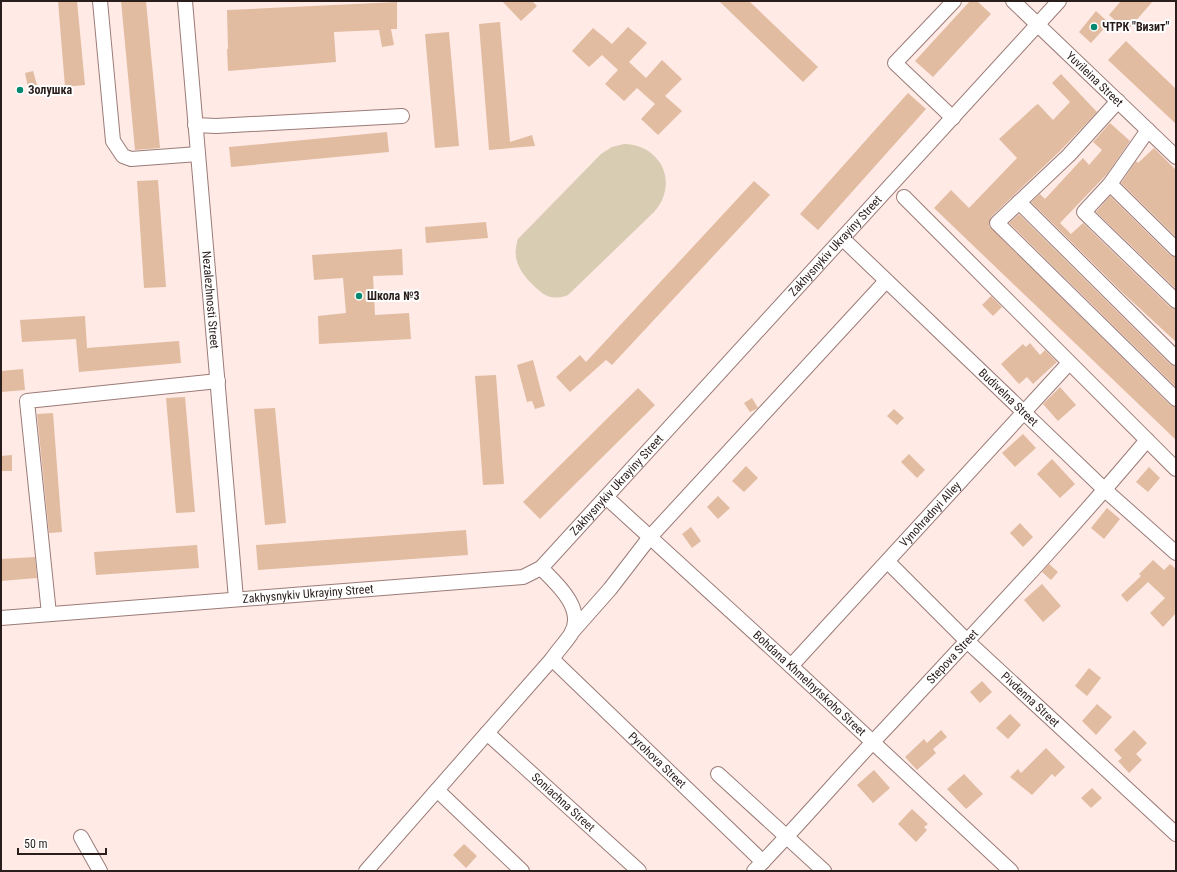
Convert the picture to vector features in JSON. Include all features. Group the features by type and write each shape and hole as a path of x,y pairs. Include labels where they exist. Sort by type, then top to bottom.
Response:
{"street":[{"path":"100,1 113,140 123,156 131,159 198,154"},
{"name":"Nezalezhnosti Street","path":"185,1 236,599"},
{"path":"953,118 895,63 954,1"},
{"name":"Yuvileina Street","path":"1013,1 1176,157"},
{"name":"Zakhysnykiv Ukrayiny Street","path":"1,618 523,577 541,568 1059,1"},
{"path":"1118,101 1069,155 997,223 1176,399"},
{"path":"195,125 216,126 402,116"},
{"path":"1148,130 1110,184 1084,212 1176,301"},
{"path":"1110,184 1176,249"},
{"path":"904,196 1176,469"},
{"path":"1019,202 1176,358"},
{"name":"Budivelna Street","path":"843,239 1105,490 1176,553"},
{"path":"366,871 552,659 572,632 610,589 650,537 886,281"},
{"name":"Vynohradnyi Alley","path":"791,666 1069,363"},
{"path":"49,614 27,401 218,381"},
{"name":"Stepova Street","path":"758,866 787,838 872,742 1105,490 1147,440"},
{"name":"Bohdana Khmelnytskoho Street","path":"606,497 791,666 1011,871"},
{"name":"Pivdenna Street","path":"888,562 967,641 1176,834"},
{"path":"541,568 567,593 575,615 572,632"},
{"name":"Pyrohova Street","path":"552,659 758,866"},
{"name":"Soniachna Street","path":"487,733 639,871"},
{"path":"718,774 824,871"},
{"path":"437,790 522,871"},
{"path":"81,837 100,871"}],"shaded area":[{"path":"624,144 637,146 648,151 657,159 663,168 666,178 665,190 661,201 654,212 568,295 556,298 547,296 530,282 519,267 516,257 516,245 518,239 601,154 612,147"}],"building":[{"path":"58,1 77,1 85,85 65,87"},
{"path":"121,1 146,1 160,148 135,150"},
{"path":"502,1 532,1 537,6 521,21"},
{"path":"719,1 749,1 818,67 803,82"},
{"path":"970,1 977,1 991,14 933,77 915,61"},
{"path":"1121,1 1153,1 1127,31 1109,15"},
{"path":"397,2 397,29 391,29 394,45 382,47 379,30 334,32 336,62 228,71 227,10"},
{"name":"ЧТРК \"Визит\"","path":"1096,11 1109,23 1091,43 1079,32"},
{"path":"500,22 510,142 532,135 535,146 489,150 479,24"},
{"path":"628,27 647,43 629,62 646,78 662,60 682,79 665,96 682,111 658,135 641,119 655,104 637,88 624,101 605,84 618,70 602,55 589,67 572,51 593,28 612,44"},
{"path":"449,32 459,146 435,148 425,34"},
{"path":"1126,41 1176,89 1176,124 1108,60"},
{"path":"33,71 37,85 28,87 25,73"},
{"path":"1061,74 1097,112 1061,150 991,217 989,226 1170,405 1176,407 1176,440 934,208 951,190 969,208 1017,158 999,139 1038,104 1053,120 1070,102 1052,83"},
{"path":"908,93 926,109 818,230 800,214"},
{"path":"1110,123 1130,141 1107,174 1060,223 1071,234 1083,223 1170,307 1176,309 1176,342 1122,292 1031,202 1040,194 1045,199 1083,158 1089,165 1102,150 1093,142"},
{"path":"387,132 389,152 231,167 229,147"},
{"path":"1154,148 1176,170 1176,237 1121,183 1136,161 1138,163"},
{"path":"158,180 166,287 144,288 137,181"},
{"path":"754,181 770,195 612,365 606,360 570,392 556,377 580,355 586,362"},
{"path":"1110,196 1170,255 1176,257 1176,289 1096,212"},
{"path":"1019,214 1170,364 1176,367 1176,387 1009,223"},
{"path":"486,222 488,238 426,243 425,227"},
{"name":"Школа №3","path":"402,249 403,275 373,276 375,315 409,313 411,339 319,344 318,316 346,313 343,278 314,280 312,255"},
{"path":"991,296 1002,307 993,316 982,305"},
{"path":"85,316 87,348 179,341 181,363 79,372 76,339 22,342 20,320"},
{"path":"1030,343 1040,355 1045,350 1057,362 1033,384 1027,377 1019,384 1001,364 1023,344 1026,347"},
{"path":"533,360 545,406 535,409 532,401 527,402 517,365"},
{"path":"23,369 25,390 1,392 1,371"},
{"path":"496,375 504,484 483,485 475,376"},
{"path":"1060,387 1076,405 1058,421 1043,404"},
{"path":"638,388 655,405 540,519 523,502"},
{"path":"185,397 195,512 176,513 166,398"},
{"path":"752,398 758,408 750,412 744,403"},
{"path":"275,408 286,523 265,525 254,409"},
{"path":"894,409 904,418 897,425 887,416"},
{"path":"53,413 62,532 49,533 37,414"},
{"path":"1023,434 1036,448 1015,467 1002,453"},
{"path":"909,454 925,470 917,478 901,462"},
{"path":"12,455 12,471 1,471 1,456"},
{"path":"1052,459 1075,484 1060,498 1037,474"},
{"path":"746,466 758,478 744,492 732,481"},
{"path":"1149,467 1160,478 1148,492 1136,482"},
{"path":"718,496 730,508 718,519 707,507"},
{"path":"1107,508 1120,519 1104,539 1091,528"},
{"path":"1020,523 1033,537 1023,547 1010,533"},
{"path":"691,527 701,541 692,548 682,534"},
{"path":"466,530 468,555 258,570 256,545"},
{"path":"197,545 199,568 96,575 94,552"},
{"path":"35,557 37,578 1,581 1,559"},
{"path":"1153,560 1164,570 1170,564 1176,569 1176,613 1163,627 1150,613 1165,598 1148,582 1127,602 1121,595 1141,576 1139,574"},
{"path":"1049,564 1058,572 1051,580 1042,572"},
{"path":"1042,584 1061,606 1043,622 1024,600"},
{"path":"1089,668 1101,678 1087,696 1075,686"},
{"path":"982,681 992,692 980,703 970,692"},
{"path":"1097,704 1112,717 1096,735 1082,721"},
{"path":"1010,714 1021,725 1008,739 996,728"},
{"path":"941,730 947,737 933,749 936,753 917,770 905,757 924,739 927,743"},
{"path":"1134,730 1147,743 1136,754 1142,760 1129,773 1118,761 1122,758 1114,750"},
{"path":"1046,748 1065,767 1055,777 1052,774 1032,795 1010,777 1018,769 1021,773"},
{"path":"874,770 890,788 873,803 857,785"},
{"path":"964,774 983,794 966,809 947,789"},
{"path":"1092,788 1102,798 1091,808 1081,798"},
{"path":"912,809 928,824 924,827 927,830 916,842 898,824"},
{"path":"464,844 477,856 466,868 453,855"}],"place":[{"name":"ЧТРК \"Визит\"","path":"1094,27"},
{"name":"Золушка","path":"20,90"},
{"name":"Школа №3","path":"359,296"}]}
